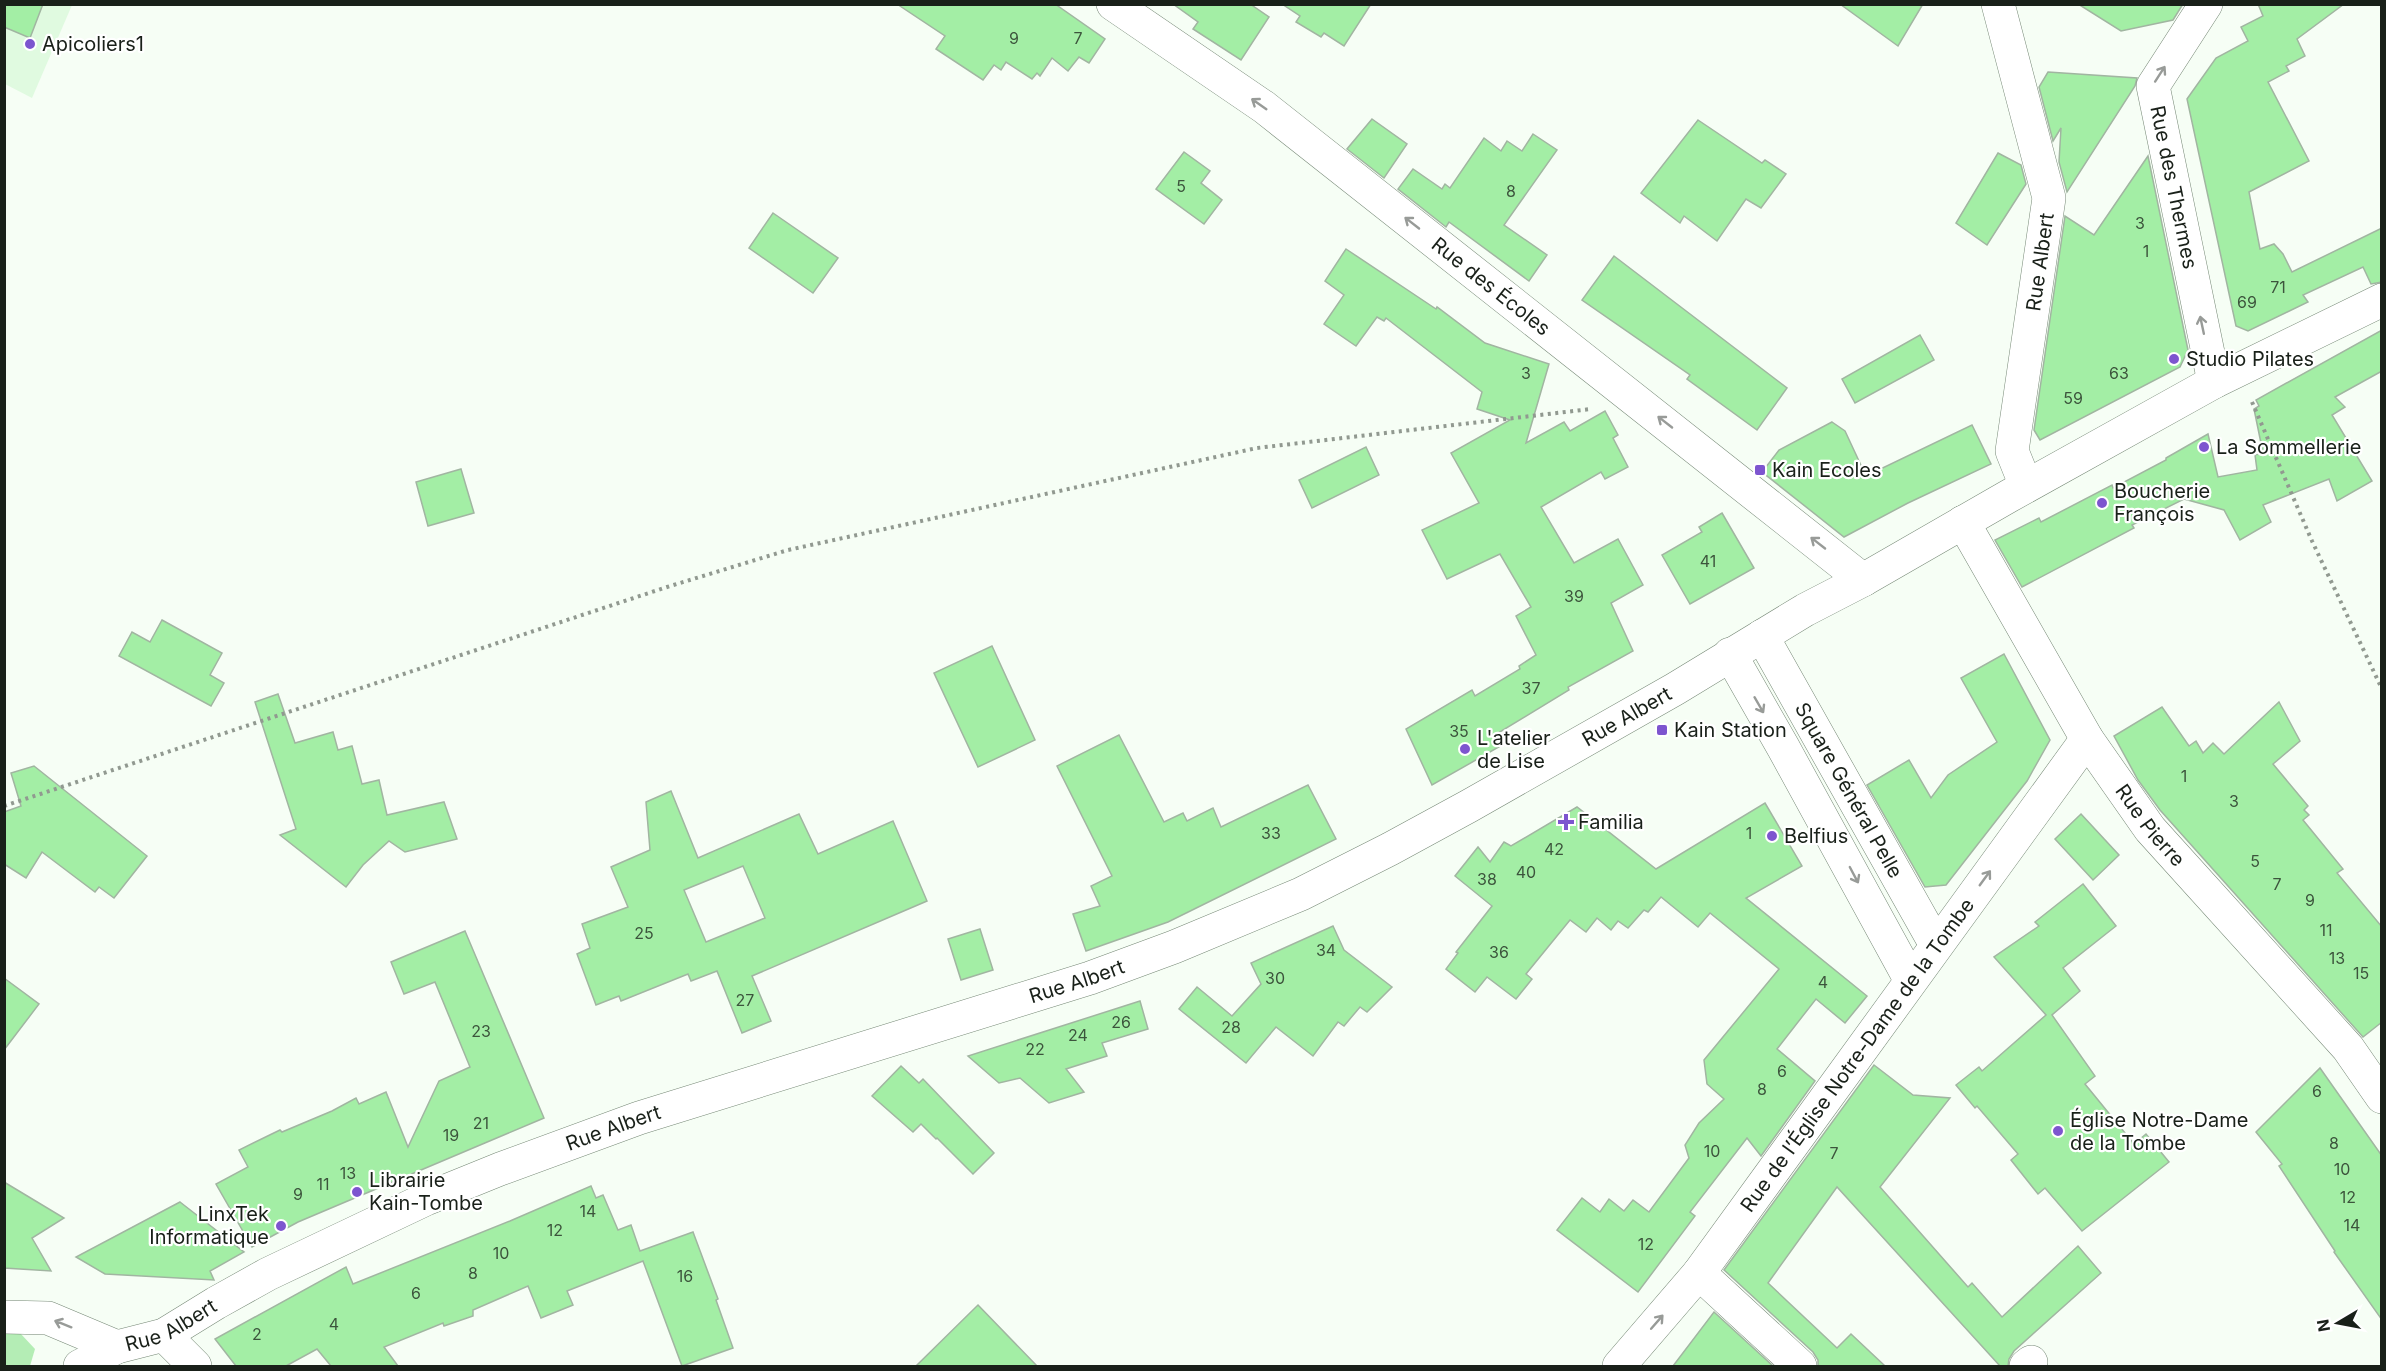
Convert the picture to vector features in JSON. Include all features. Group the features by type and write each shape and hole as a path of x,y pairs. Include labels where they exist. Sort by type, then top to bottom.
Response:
{"street":[{"name":"Rue des Écoles","path":"1113,4 1264,107 1863,580"},
{"name":"Rue Albert","path":"1998,4 2049,198 2012,451 2026,486"},
{"name":"Rue des Thermes","path":"2206,4 2153,86 2226,376"},
{"name":"Rue Albert","path":"80,1366 117,1347 164,1335 216,1303 279,1269 426,1199 500,1169 639,1118 1090,978 1174,947 1301,894 1469,806 1675,689 1730,654 2026,486 2226,376 2382,300"},
{"name":"Rue Pierre","path":"1963,522 2087,739 2150,829 2348,1048 2382,1097"},
{"name":"Square Général Pelle","path":"1762,636 1936,945"},
{"name":"Square Général Pelle","path":"1730,654 1784,747 1911,979"},
{"path":"1784,747 1815,729"},
{"name":"Rue de l’Église Notre-Dame de la Tombe","path":"1619,1366 1699,1274 2087,739"},
{"path":"1836,842 1868,823"},
{"path":"1699,1274 1800,1366"},
{"path":"4,1317 48,1318 117,1347"},
{"path":"164,1335 195,1366"}],"path":[{"path":"2226,376 2312,541 2382,689"},
{"path":"4,806 667,587 788,550 1257,448 1641,403"}],"shaded area":[{"name":"Apicoliers1","path":"4,5 72,5 32,98 5,84"}],"green space":[{"path":"5,1333 20,1333 35,1349 30,1366 5,1366"}],"building":[{"path":"4,4 43,4 30,38 4,27"},
{"path":"897,4 1055,4 1105,39 1089,63 1079,57 1068,71 1052,58 1040,76 1037,73 1032,79 1006,62 1001,70 994,65 983,80 936,49 945,36"},
{"path":"1173,4 1250,4 1269,17 1241,60 1193,29 1198,22"},
{"path":"1282,4 1371,4 1344,46 1324,33 1321,37 1296,22 1300,16"},
{"path":"1840,4 1923,4 1898,46"},
{"path":"2078,4 2183,4 2173,20 2121,31"},
{"path":"2258,4 2344,4 2297,39 2305,56 2286,66 2289,71 2268,82 2309,161 2249,192 2260,249 2274,244 2283,254 2292,272 2382,228 2382,282 2371,284 2363,267 2303,295 2308,302 2248,331 2236,326 2187,99 2216,58 2248,41 2241,27 2263,16"},
{"path":"2048,72 2137,78 2135,86 2067,192 2059,162 2061,128 2053,141 2039,87"},
{"path":"1372,119 1407,144 1384,178 1347,149"},
{"path":"1698,120 1762,163 1765,160 1786,174 1761,208 1746,199 1717,241 1684,216 1680,223 1641,193"},
{"path":"1533,134 1557,150 1504,225 1547,255 1529,281 1449,222 1446,227 1398,189 1413,169 1442,189 1445,184 1450,188 1484,138 1501,151 1507,141 1522,151"},
{"path":"1184,152 1210,171 1201,183 1222,200 1204,224 1156,189"},
{"path":"1998,153 2021,165 2026,184 1987,245 1956,223"},
{"path":"2148,156 2188,350 2180,367 2040,440 2034,430 2065,216 2094,235"},
{"path":"773,213 838,258 813,293 749,248"},
{"path":"1346,249 1436,309 1437,307 1485,343 1549,364 1526,443 1564,422 1570,431 1605,411 1618,435 1613,438 1628,467 1605,479 1601,472 1541,507 1574,563 1618,539 1643,585 1611,603 1633,651 1568,687 1569,690 1498,733 1504,744 1432,785 1406,729 1472,690 1475,696 1520,669 1519,666 1536,655 1516,616 1531,607 1500,554 1447,579 1422,530 1479,503 1451,453 1510,420 1477,409 1482,392 1386,318 1384,321 1377,317 1356,346 1324,324 1344,295 1325,281"},
{"path":"1614,256 1787,388 1757,430 1687,379 1690,375 1582,300"},
{"path":"2382,330 2382,371 2335,397 2345,407 2332,415 2372,481 2337,501 2329,479 2263,505 2271,522 2240,540 2224,510 2184,499 2132,525 2134,528 2022,587 1995,540 2039,518 2041,522 2112,485 2113,488 2166,460 2208,434 2218,477 2257,470 2255,455 2263,453 2254,409 2259,406 2256,400"},
{"path":"1920,335 1934,360 1855,403 1842,379"},
{"path":"1832,422 1845,431 1866,476 1972,425 1991,464 1908,503 1844,537 1762,472 1779,450"},
{"path":"1366,447 1379,475 1312,508 1299,480"},
{"path":"461,469 474,513 428,526 416,482"},
{"path":"1722,513 1754,568 1690,604 1662,555 1702,532 1699,527"},
{"path":"162,620 222,653 210,675 224,683 211,706 119,656 132,632 150,642"},
{"path":"992,646 1035,740 978,767 934,673"},
{"path":"2004,654 2050,740 2027,781 1946,885 1925,887 1867,785 1909,760 1931,798 1948,775 1997,742 1961,678"},
{"path":"278,694 295,743 333,732 338,750 352,746 362,784 379,780 387,815 444,802 457,839 405,852 389,841 363,865 346,887 280,835 296,829 255,702"},
{"path":"2279,702 2300,741 2273,764 2308,806 2304,810 2309,815 2303,820 2343,869 2337,873 2382,927 2382,1022 2363,1037 2160,810 2138,780 2114,736 2162,707 2189,746 2196,741 2203,753 2213,743 2224,754"},
{"path":"1119,735 1164,822 1183,813 1187,821 1213,808 1221,827 1308,785 1336,839 1168,922 1086,951 1073,914 1100,906 1091,886 1112,876 1057,766"},
{"path":"34,766 147,856 114,898 99,887 95,892 42,852 26,878 4,864 4,812 21,806 11,773"},
{"path":"671,791 698,858 799,814 818,854 893,821 927,901 752,976 771,1021 742,1033 717,971 691,981 688,974 621,1001 619,996 596,1005 577,954 590,948 582,924 628,907 611,867 650,850 646,802","holes":["743,866 765,918 706,942 684,890"]},
{"path":"1765,803 1802,866 1746,898 1867,996 1845,1023 1816,999 1777,1049 1815,1081 1761,1156 1747,1138 1690,1212 1695,1216 1638,1292 1557,1230 1582,1198 1600,1212 1609,1199 1624,1211 1633,1200 1649,1212 1689,1158 1685,1145 1699,1123 1724,1099 1707,1084 1704,1060 1779,969 1710,913 1698,927 1661,897 1648,912 1644,910 1628,928 1618,921 1611,930 1597,918 1586,932 1570,920 1526,974 1532,979 1516,999 1487,977 1475,992 1446,969 1458,953 1456,952 1492,906 1455,876 1478,847 1490,862 1504,842 1511,846 1577,807 1656,869"},
{"path":"2081,814 2119,855 2093,880 2055,839"},
{"name":"Église Notre-Dame de la Tombe","path":"2083,884 2116,926 2063,968 2080,991 2052,1015 2095,1076 2085,1084 2134,1144 2146,1134 2169,1162 2082,1231 2045,1188 2038,1194 2011,1160 2018,1154 1956,1085 1979,1067 1982,1071 2046,1015 1994,957 2039,926 2035,922"},
{"path":"1333,926 1344,950 1392,987 1367,1012 1360,1007 1344,1026 1338,1022 1313,1056 1276,1027 1246,1063 1179,1009 1197,987 1232,1016 1261,984 1251,963"},
{"path":"980,929 993,970 961,980 948,939"},
{"path":"465,931 544,1118 298,1222 252,1247 216,1184 248,1167 239,1150 280,1130 282,1132 332,1111 356,1098 359,1104 386,1092 408,1147 439,1081 470,1067 435,982 404,994 391,962"},
{"path":"4,978 39,1004 4,1050"},
{"path":"1140,1001 1148,1029 1102,1043 1107,1056 1066,1069 1084,1092 1049,1103 1020,1078 999,1083 968,1056"},
{"path":"1874,1065 1913,1095 1950,1098 1880,1187 1968,1287 1972,1283 2002,1317 2078,1246 2101,1273 2014,1351 2008,1366 2000,1366 1837,1187 1768,1283 1837,1348 1851,1334 1885,1366 1818,1366 1818,1360 1813,1352 1724,1270"},
{"path":"901,1066 919,1083 923,1079 994,1153 973,1174 921,1124 913,1132 872,1096"},
{"path":"2320,1068 2382,1156 2382,1320 2334,1252 2279,1166 2282,1164 2256,1132"},
{"path":"4,1182 64,1218 32,1238 51,1271 4,1268"},
{"path":"591,1186 596,1198 603,1195 618,1230 631,1225 640,1251 693,1232 733,1348 682,1366 643,1261 567,1291 573,1305 541,1318 528,1286 473,1310 473,1316 444,1326 443,1323 384,1347 398,1366 331,1366 317,1349 286,1366 236,1366 215,1339 346,1267 353,1284"},
{"path":"180,1202 244,1252 210,1271 214,1280 105,1274 76,1257"},
{"path":"978,1305 1037,1366 916,1366"},
{"path":"1714,1312 1773,1366 1673,1366"}],"place":[{"name":"Apicoliers1","path":"30,44"},
{"name":"Studio Pilates","path":"2174,359"},
{"name":"La Sommellerie","path":"2204,447"},
{"name":"Kain Ecoles","path":"1760,470"},
{"name":"Boucherie François","path":"2102,503"},
{"name":"Kain Station","path":"1662,730"},
{"name":"L'atelier de Lise","path":"1465,749"},
{"name":"Familia","path":"1566,822"},
{"name":"Belfius","path":"1772,836"},
{"name":"Église Notre-Dame de la Tombe","path":"2058,1131"},
{"name":"Librairie Kain-Tombe","path":"357,1192"},
{"name":"LinxTek Informatique","path":"281,1226"}]}
